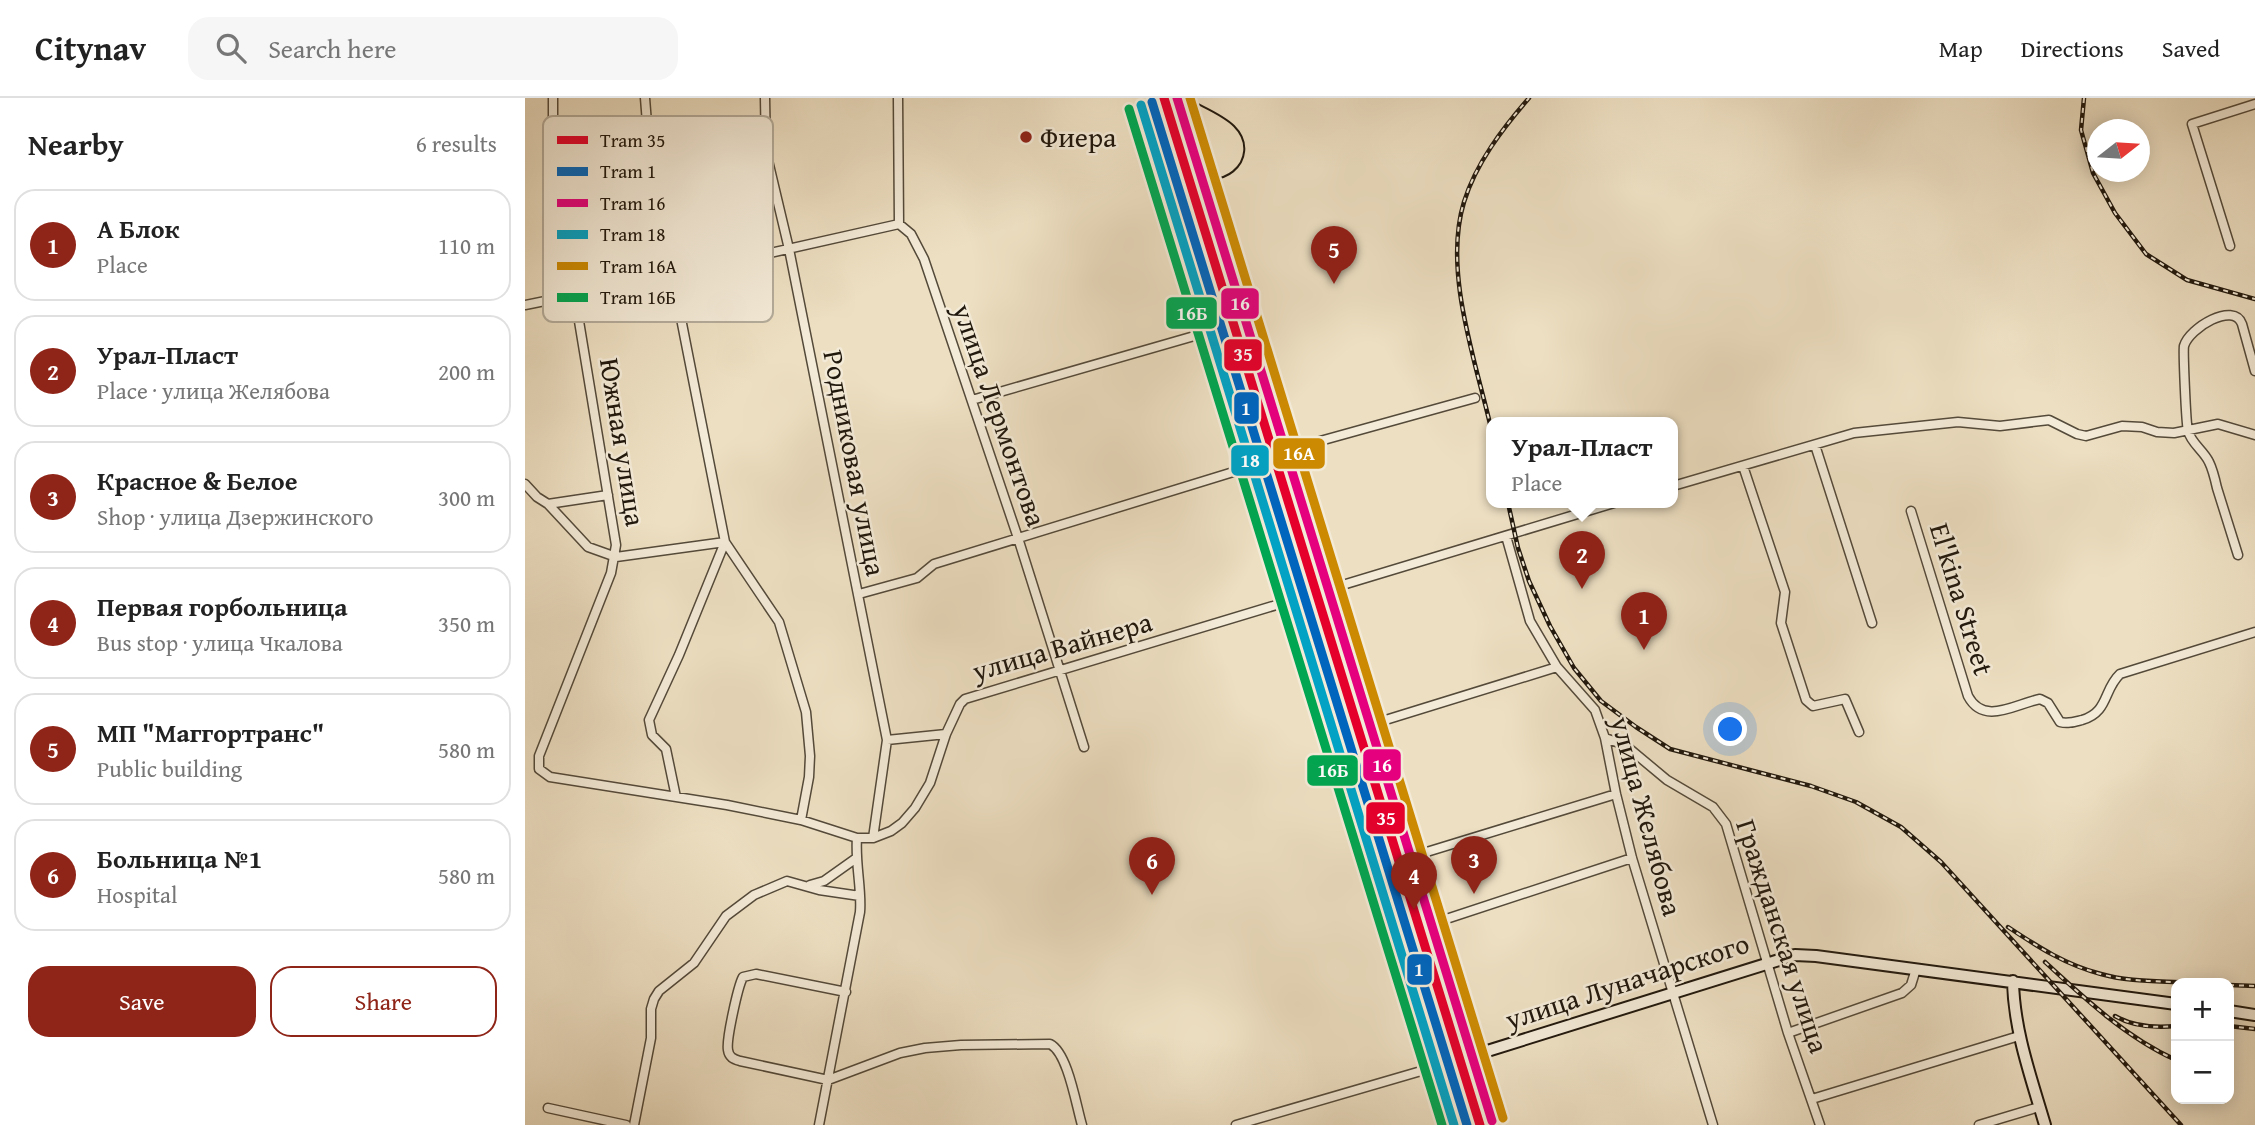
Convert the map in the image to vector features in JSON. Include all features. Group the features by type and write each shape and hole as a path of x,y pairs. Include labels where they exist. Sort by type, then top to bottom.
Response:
{"main road":[{"path":"1157,98 1472,1125"},
{"path":"1173,98 1285,451 1366,726 1489,1125"},
{"name":"улица Луначарского","path":"1452,1062 1468,1057"}],"street":[{"name":"Южная улица","path":"553,98 553,116"},
{"path":"645,98 646,116"},
{"name":"Родниковая улица","path":"765,98 765,116"},
{"path":"773,253 899,225 898,98"},
{"path":"2230,246 2192,124 2255,104"},
{"name":"Родниковая улица","path":"773,182 789,249 887,740 873,838"},
{"name":"улица Лермонтова","path":"899,225 911,234 924,259 1018,538 1084,747"},
{"path":"525,305 543,301"},
{"path":"2238,555 2209,461 2188,432 2183,363 2187,339 2197,327 2223,316 2240,318 2255,371"},
{"name":"Южная улица","path":"550,777 539,769 538,762 616,557 580,322"},
{"path":"681,322 725,542 779,622 787,641 808,730 809,777 801,820"},
{"path":"972,400 1229,326"},
{"path":"1285,451 1475,398"},
{"path":"1678,485 1854,433 1958,422 2000,426 2049,420 2086,436 2122,426 2142,427 2157,432 2188,432 2198,426 2218,424 2255,435"},
{"path":"1815,445 1872,623"},
{"path":"859,594 917,578 934,564 1269,461"},
{"path":"1743,466 1785,592 1781,623 1806,700 1813,706 1845,699 1859,732"},
{"path":"525,484 548,504 588,547 616,557 725,542"},
{"path":"548,504 608,495"},
{"name":"улица Вайнера","path":"550,777 801,820 857,838 873,838 891,831 915,808 930,783 946,733 965,699 1598,508"},
{"name":"El'kina Street","path":"1912,511 1968,696 1979,710 1996,712 2040,699 2048,703 2060,722 2070,723 2090,718 2098,712 2114,680 2120,674 2255,632"},
{"name":"улица Желябова","path":"1506,536 1530,621 1557,667 1595,710 1605,738 1632,858 1713,1125"},
{"path":"676,797 666,748 652,735 649,720 725,542"},
{"path":"1366,726 1557,667"},
{"path":"887,740 946,733"},
{"name":"Гражданская улица","path":"1605,738 1625,745 1667,780 1703,800 1720,814 1820,1125"},
{"path":"1407,858 1616,794"},
{"path":"819,1125 860,912 855,859 857,838"},
{"path":"1428,925 1632,858"},
{"path":"805,885 824,881 855,859"},
{"path":"634,1125 651,1038 650,1019 654,999 659,991 694,963 726,916 754,895 787,881 819,890 860,895"},
{"name":"улица Луначарского","path":"1468,1057 1795,956 1816,956 2171,1003"},
{"path":"1788,1032 1908,990 1916,969"},
{"path":"846,992 756,975 743,977 728,1041 728,1049 733,1059 828,1080 900,1053 925,1048 1050,1044 1055,1046 1062,1056 1082,1125"},
{"path":"2013,981 2014,1010 2019,1036 2045,1125"},
{"path":"2234,1012 2255,1015"},
{"path":"1812,1099 2019,1036"},
{"name":"улица Луначарского","path":"1237,1125 1452,1062"},
{"path":"1979,1125 2039,1107"},
{"path":"548,1108 626,1125"}],"tram line":[{"name":"35","path":"1164,98 1480,1125"},
{"name":"16","path":"1177,98 1492,1121"},
{"path":"1185,162 1197,174 1210,178 1223,177 1241,162 1244,151 1242,138 1234,126 1218,114 1187,98"},
{"name":"16А","path":"1190,98 1503,1118"},
{"name":"1","path":"1152,102 1467,1125"},
{"name":"18","path":"1141,105 1454,1125"},
{"name":"16Б","path":"1129,109 1442,1125"},
{"path":"1257,396 1264,408"},
{"path":"1285,479 1286,493"}],"railway":[{"path":"1488,417 1459,285 1458,228 1469,188 1483,160 1529,98"},
{"path":"2084,98 2081,130 2093,173 2115,213 2146,254 2187,280 2255,299"},
{"path":"1509,508 1529,581 1550,626 1574,668 1601,701 1670,749 1811,786 1856,802 1901,827 1941,862 2181,1125"},
{"path":"2008,927 2076,966 2111,977 2171,982"},
{"path":"2045,962 2124,1029 2171,1058"},
{"path":"2234,985 2255,986"},
{"path":"2115,1016 2145,1026 2171,1026"},
{"path":"2234,1027 2255,1029"}],"place":[{"name":"Фиера","path":"1026,137"},
{"name":"МП \"Маггортранс\"","path":"1334,284"},
{"name":"Урал-Пласт","path":"1582,589"},
{"name":"А Блок","path":"1644,650"},
{"name":"Красное & Белое","path":"1474,894"},
{"name":"Больница №1","path":"1152,895"},
{"name":"Первая горбольница","path":"1414,910"}]}
